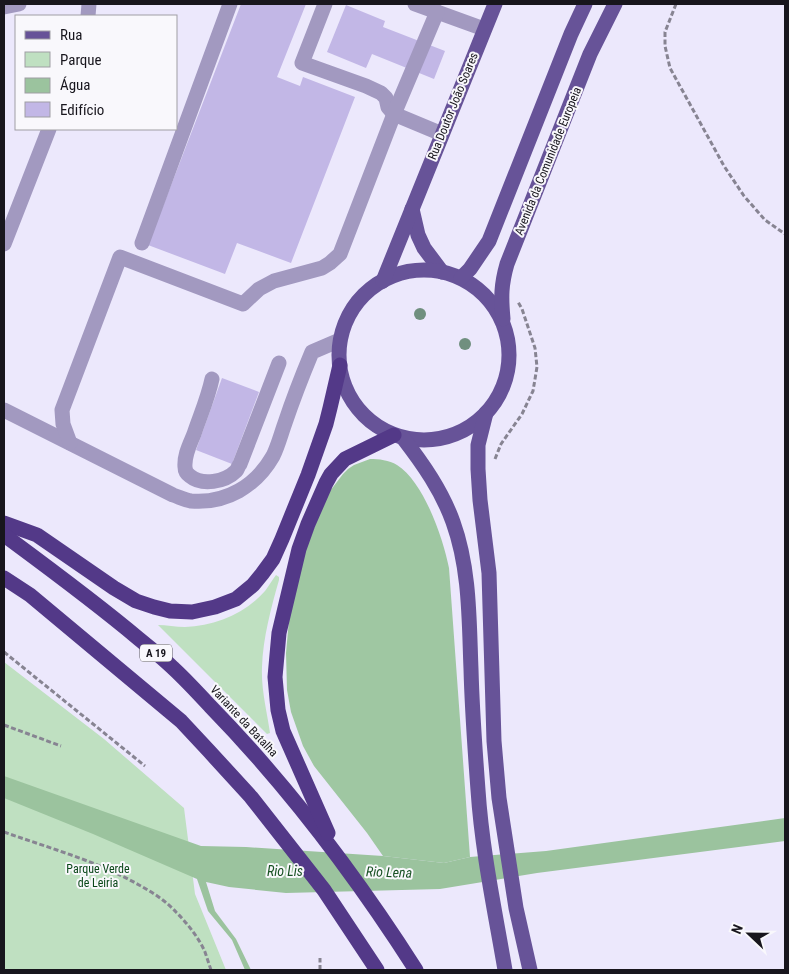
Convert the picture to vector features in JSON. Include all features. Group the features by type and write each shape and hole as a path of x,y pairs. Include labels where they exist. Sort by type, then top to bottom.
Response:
{"highway":[{"path":"4,523 37,535 114,588 136,601 154,607 170,611 192,612 215,607 236,599 253,585 262,574 272,560 282,539 326,424 340,365"},
{"path":"338,856 283,732 278,710 275,677 279,633 299,549 308,524 331,474 345,459 399,436"},
{"name":"Variante da Batalha","path":"4,535 110,614 173,668 237,733 289,793 338,856 416,970"},
{"path":"4,578 30,595 181,721 251,797 324,890 375,968"}],"main road":[{"name":"Rua Doutor João Soares","path":"383,281 495,4"},
{"name":"Avenida da Comunidade Europeia","path":"461,278 470,269 489,241 571,34 585,4"},
{"name":"Avenida da Comunidade Europeia","path":"503,323 501,304 502,283 508,264 590,54 615,4"},
{"path":"412,209 418,235 424,248 442,272"},
{"path":"422,270 442,272 461,278 479,290 493,305 503,323 509,346 508,370 500,393 486,413 469,427 448,437 426,440 399,436 374,424 357,408 345,388 340,365 340,340 348,316 363,296 383,281 402,273 422,270"},
{"path":"486,413 478,445 478,469 489,573 494,741 499,798 516,908 530,970"},
{"path":"399,436 428,471 444,499 454,523 465,567 479,804 494,913 505,966"}],"street":[{"path":"4,7 19,4"},
{"path":"142,243 230,4"},
{"path":"325,4 302,63 381,93 386,98 388,107 394,114 442,134"},
{"path":"415,4 484,29"},
{"path":"70,443 63,424 62,410 120,257 243,304 259,288 274,281 322,268 340,254 394,114 437,12"},
{"path":"4,244 49,130"},
{"path":"4,410 173,496 190,501 225,497 248,485 264,470 274,454 312,352 340,340"},
{"path":"212,379 209,394 186,454 184,468 188,475 195,480 204,482 214,482 225,478 235,471 240,464 279,363"}],"path":[{"path":"676,4 665,32 665,46 670,68 724,166 744,196 765,220 785,234"},
{"path":"494,462 501,444 522,414 533,391 537,367 535,348 522,309 516,298"},
{"path":"4,652 145,766"},
{"path":"4,725 61,746"},
{"path":"4,832 99,866 152,893 175,910 191,929 204,950 211,970"},
{"path":"320,958 320,970"}],"green space":[{"path":"276,575 279,577 279,580 270,612 262,667 263,692 270,733 267,734 158,625 196,626 229,617 257,599"},
{"name":"Parque Verde de Leiria","path":"4,662 104,739 184,808 195,894 226,970 4,970"}],"shaded area":[{"path":"370,459 384,460 397,465 416,484 437,527 449,568 470,857 444,863 383,856 314,766 303,746 291,712 287,690 286,653 290,609 303,556 327,495 348,469"}],"water":[{"name":"Rio Lis","path":"4,776 201,846 383,856 444,863 470,857 546,851 785,818 785,841 537,873 440,889 286,893 229,887 206,882 215,911 236,939 251,970 245,970 232,940 208,911 197,879 4,798"}],"building":[{"path":"241,4 306,4 277,77 300,86 303,77 355,97 291,263 237,243 225,274 148,245"},
{"path":"346,5 385,21 383,27 445,51 434,79 372,54 366,68 327,52"},
{"path":"222,378 259,392 232,464 196,450"}],"water label":[{"name":"Rio Lena","path":"389,872"}]}
